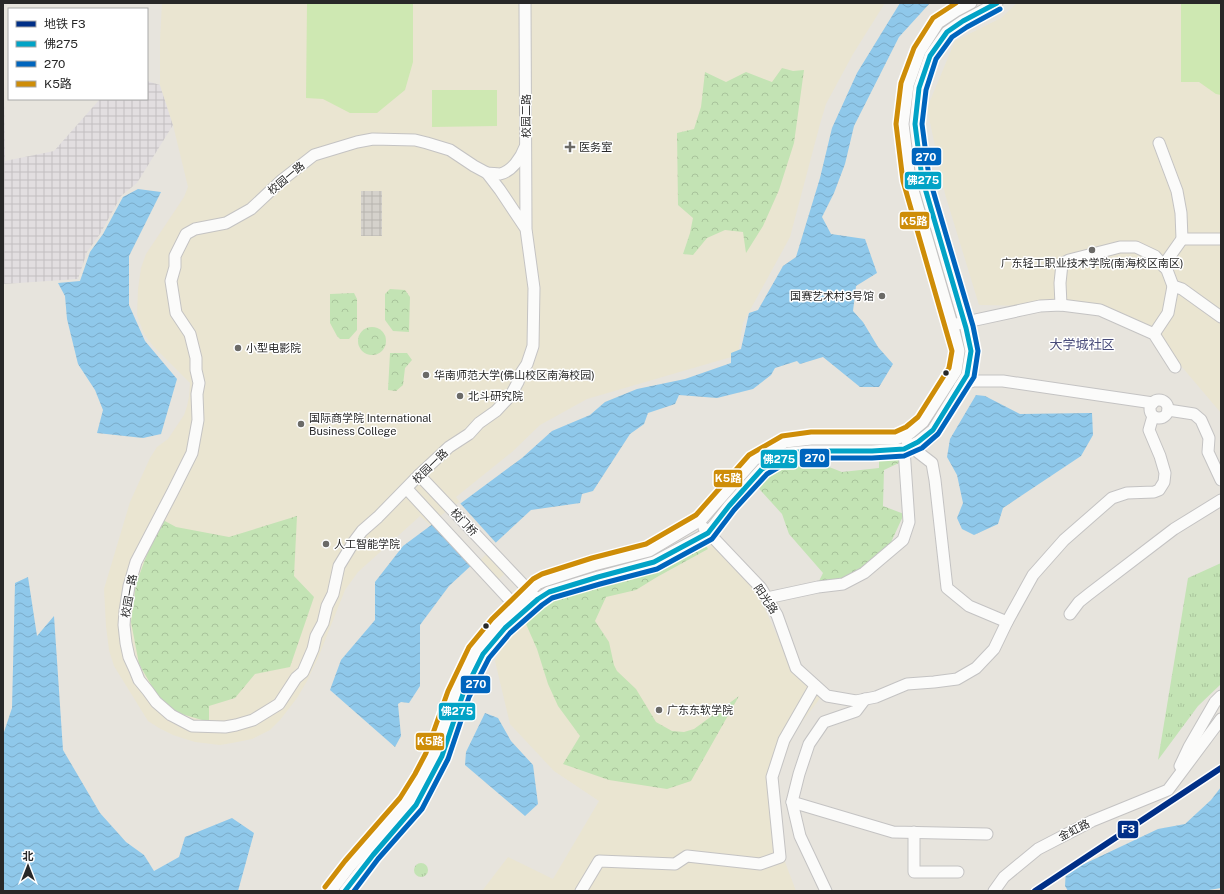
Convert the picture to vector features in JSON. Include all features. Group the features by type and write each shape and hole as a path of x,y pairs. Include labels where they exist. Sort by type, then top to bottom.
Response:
{"street":[{"name":"校园二路","path":"525,3 526,229"},
{"path":"345,891 373,855 416,805 442,756 463,694 483,654 505,628 529,591 537,584 594,565 649,551 701,520 754,460 785,442 811,439 896,439 910,433 924,422 956,371 959,351 910,180 903,124 908,85 920,51 938,23 971,3"},
{"path":"331,891 350,866 406,802 432,756 454,694 475,651 497,624 518,609 549,592 654,562 708,533 728,506 762,469 789,453 811,451 872,451 907,447 918,442 933,430 967,375 971,350 922,178 915,124 919,88 930,56 947,32 963,21 996,3"},
{"name":"校园一路","path":"487,173 450,150 415,140 373,139 357,142 314,155 282,180 251,209 226,223 195,229 186,234 175,256 175,267 171,281 176,314 190,334 196,358 196,370 199,383 197,394 198,420 192,453 140,551 129,586 124,611 124,625 129,657 140,680 156,702 171,715 192,726 224,727 253,720 279,704 296,678 303,672 313,649 316,636 323,623 327,606 333,594 339,566 362,531 449,447 469,434 479,423 496,411 511,395 521,373 527,364 533,346 534,288 526,229"},
{"path":"1159,143 1177,191 1181,213 1182,239 1163,266"},
{"path":"487,173 500,174 509,169 522,156 526,144"},
{"path":"487,173 526,229"},
{"path":"1182,239 1221,239"},
{"path":"1061,305 1060,283 1062,264 1068,260 1120,247 1136,247 1155,256 1166,270 1173,286 1168,313 1154,334"},
{"path":"1173,286 1182,289 1221,317"},
{"path":"953,326 964,322 1040,306 1061,305 1100,310 1154,334 1175,367"},
{"path":"960,386 973,381 1003,381 1153,402 1159,400 1166,404 1168,410 1164,417 1158,418 1153,416 1150,411 1153,402"},
{"path":"1168,410 1194,414 1201,420 1209,438 1208,452 1221,480"},
{"path":"826,891 800,836 792,802 809,744 824,722 856,711 865,699 876,697 907,684 934,682 957,678 976,668 994,649 1033,575 1064,540 1112,498 1127,493 1154,492 1159,490 1164,482 1165,473 1160,456 1149,430 1153,416"},
{"path":"767,598 818,587 843,584 864,572 903,540 909,522 907,447 903,436"},
{"path":"907,447 932,463 947,588 969,606 1007,622"},
{"name":"校门桥","path":"419,475 538,599"},
{"name":"校门桥","path":"406,489 518,609"},
{"path":"1070,614 1079,602 1174,529 1221,500"},
{"name":"阳光路","path":"698,522 761,588 777,615 796,668 827,696 856,701 865,699"},
{"path":"581,891 599,861 675,864 687,856 760,864 780,858 772,777 784,740 815,686"},
{"path":"1168,790 1189,747 1215,702 1221,696"},
{"path":"1168,790 1221,719"},
{"name":"金虹路","path":"994,891 1004,877 1038,849 1092,821 1168,790"},
{"path":"792,802 892,832 987,834"},
{"path":"914,832 914,872 958,872"}],"shaded area":[{"path":"3,3 5,161 54,151 99,100 148,100 148,81 160,85 173,125 137,183 121,196 100,234 87,252 78,279 3,284"},
{"name":"华南师范大学(佛山校区南海校园)","path":"162,3 885,3 853,54 826,104 790,237 743,323 738,355 587,399 540,425 512,452 456,497 509,570 494,583 420,516 358,572 345,590 318,658 307,681 297,698 280,720 270,730 252,739 220,745 195,742 173,735 148,721 114,666 109,650 106,626 104,589 130,502 150,458 157,447 168,439 184,415 189,397 190,383 153,346 144,334 137,315 138,289 141,268 146,254 184,197 188,187 173,125 160,85"},
{"name":"广东轻工职业技术学院(南海校区南区)","path":"1017,3 1221,3 1221,413 1154,334 1100,310 1040,306 979,305 945,194 927,108 955,41 1001,18"},
{"path":"361,191 382,191 382,236 361,236"},
{"name":"广东东软学院","path":"708,541 758,594 792,668 821,697 795,731 777,775 785,862 796,891 482,891 508,857 553,879 599,801 554,771 510,724 495,661 510,634 547,599 653,567"}],"green space":[{"path":"307,3 413,3 413,62 405,90 377,113 350,113 323,99 306,98"},
{"path":"1181,3 1221,3 1221,95 1216,94 1199,82 1181,82"},
{"path":"782,68 793,71 804,70 794,143 779,190 763,226 746,253 743,232 725,230 707,238 693,255 683,254 693,218 678,205 677,133 694,129 701,107 705,72 726,82 746,72 772,82"},
{"path":"432,90 497,90 497,126 432,127"},
{"path":"390,289 405,290 410,297 409,332 393,331 385,320 385,294"},
{"path":"354,293 357,299 357,330 349,339 340,339 330,323 330,294"},
{"path":"372,327 382,331 386,341 382,351 372,355 362,351 358,341 362,331"},
{"path":"390,353 407,353 412,360 405,368 403,385 396,391 388,390"},
{"path":"902,451 901,462 884,470 883,506 904,514 887,551 861,570 843,579 818,583 823,573 789,534 782,514 753,482 790,455 825,454 829,467 842,472 879,468 879,453"},
{"path":"297,516 294,576 314,597 290,667 255,674 235,698 209,706 209,722 178,713 157,695 139,664 131,622 136,584 150,546 163,520 176,527 229,537"},
{"path":"705,544 708,549 636,590 606,597 595,621 609,642 614,665 617,671 636,689 656,722 672,731 684,732 694,729 739,696 691,781 667,789 609,780 563,764 580,736 558,706 548,684 537,649 526,624 550,601 654,569"},
{"path":"1221,563 1221,684 1198,706 1158,760 1188,578"},
{"path":"421,863 426,865 428,870 426,875 421,877 416,875 414,870 416,865"}],"water":[{"path":"900,3 930,3 899,37 854,126 845,164 834,193 822,217 831,234 865,239 877,273 856,286 853,311 863,322 878,347 893,364 879,387 860,387 823,357 800,364 797,361 775,368 771,375 753,389 717,398 679,395 675,404 648,413 644,424 630,434 593,491 582,494 580,503 531,510 449,586 420,625 420,686 409,703 401,702 398,704 401,736 395,747 330,690 341,660 375,620 375,582 403,546 522,458 552,431 590,415 605,402 637,389 685,379 731,363 731,353 741,349 749,313 758,310 783,266 796,257 820,178 832,128 857,73"},
{"path":"138,189 161,192 129,256 129,305 145,341 177,379 161,434 143,438 97,433 103,410 95,390 78,364 67,319 65,296 58,283 80,281 90,252 103,234 123,197"},
{"path":"976,395 985,396 1020,414 1092,413 1093,435 1081,456 1003,508 998,524 974,535 962,529 957,518 963,503 957,475 947,457 950,439"},
{"path":"28,577 37,636 54,616 63,750 100,813 126,842 144,855 154,871 179,857 185,837 232,818 254,833 238,891 3,891 3,735 12,708 15,583"},
{"path":"485,713 498,718 511,741 533,765 538,804 525,816 465,765 466,752"},
{"path":"1221,787 1221,888 1203,891 1068,891 1065,886 1066,869 1084,864 1158,829 1185,824 1211,800"}],"pier":[{"path":"459,502 497,544 472,568 431,523"}],"metro line":[{"name":"F3","path":"1035,891 1221,768"}],"transit line":[{"name":"K5路","path":"325,887 345,861 400,798 415,774 426,753 448,691 469,647 492,619 533,579 542,574 592,558 646,544 696,515 749,455 782,436 811,432 895,432 906,427 918,417 949,368 952,351 903,181 896,124 901,83 914,48 933,18 956,3"},
{"name":"佛275","path":"345,891 373,855 416,805 442,756 463,694 483,654 505,628 538,599 549,592 654,562 708,533 729,506 762,469 789,453 811,451 872,451 904,449 918,442 933,430 967,375 971,351 966,328 922,178 915,124 919,88 930,56 947,32 963,21 997,3"},
{"name":"270","path":"354,891 378,859 422,809 448,759 469,697 489,658 510,633 542,605 552,598 657,569 712,539 734,510 767,474 791,460 811,458 872,458 904,456 922,448 938,434 974,377 978,351 973,326 929,177 922,124 926,90 936,59 952,37 1000,9"}],"place":[{"name":"医务室","path":"570,147"},
{"name":"广东轻工职业技术学院(南海校区南区)","path":"1092,250"},
{"name":"国赛艺术村3号馆","path":"882,296"},
{"name":"小型电影院","path":"238,348"},
{"name":"华南师范大学(佛山校区南海校园)","path":"426,375"},
{"name":"北斗研究院","path":"460,396"},
{"name":"国际商学院 International Business College","path":"301,424"},
{"name":"人工智能学院","path":"326,544"},
{"name":"广东东软学院","path":"659,710"}],"district":[{"name":"大学城社区","path":"1082,344"}]}
